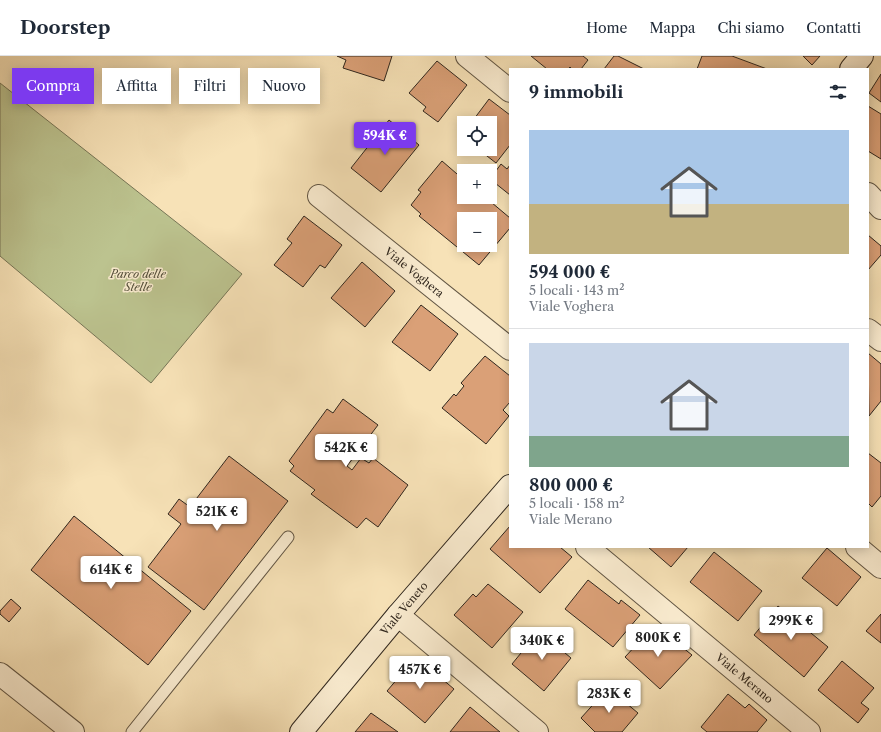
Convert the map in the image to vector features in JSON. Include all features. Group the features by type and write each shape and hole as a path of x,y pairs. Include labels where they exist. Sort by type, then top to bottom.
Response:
{"street":[{"path":"467,56 509,89"},
{"path":"852,68 862,56"},
{"path":"869,195 881,208"},
{"name":"Viale Voghera","path":"319,196 509,348"},
{"path":"869,331 881,340"},
{"name":"Viale Veneto","path":"301,732 398,615 509,487"},
{"name":"Viale Merano","path":"588,548 809,732"},
{"path":"858,548 881,567"},
{"path":"398,615 537,732"},
{"path":"0,674 72,732"}],"lane":[{"path":"132,732 288,537"}],"green space":[{"name":"Parco delle Stelle","path":"0,83 12,92 12,104 27,104 242,274 151,383 0,256"}],"building":[{"path":"337,56 392,56 384,81 343,68 346,60"},
{"path":"531,56 583,56 588,60 582,68 546,68"},
{"path":"614,56 618,56 642,68 605,68"},
{"path":"702,56 732,56 764,68 697,68"},
{"path":"803,56 820,56 812,65"},
{"path":"437,61 467,85 438,122 423,111 426,107 409,93"},
{"path":"881,74 881,102 869,93"},
{"path":"489,99 509,114 509,146 496,163 487,156 497,156 497,116 476,116"},
{"path":"869,107 881,114 881,159 869,152"},
{"path":"389,120 419,145 381,192 351,168"},
{"path":"442,161 457,174 457,204 493,204 509,217 509,229 497,244 497,212 457,212 457,247 419,216 421,214 411,205 421,192 418,190"},
{"path":"501,164 507,169 509,166 509,194 497,185 497,169"},
{"path":"304,216 342,245 325,268 320,265 303,287 274,265 292,243 287,239"},
{"path":"869,236 881,246 881,255 869,269"},
{"path":"463,252 490,252 479,265"},
{"path":"362,262 395,291 365,327 331,298"},
{"path":"421,305 458,334 430,371 392,342"},
{"path":"869,354 881,364 881,401 869,416"},
{"path":"485,356 509,375 509,403 503,410 509,416 486,444 442,408 454,394 456,396 464,386 461,383"},
{"path":"343,399 378,425 347,466 352,470 361,458 369,463 373,458 408,485 378,527 366,518 357,528 311,494 315,490 290,471 294,466 289,461 327,409 333,413"},
{"path":"869,454 881,463 881,496 872,507 869,504"},
{"path":"229,456 288,501 204,610 148,567 181,524 168,514 179,499 190,507"},
{"path":"74,516 191,611 148,665 31,570"},
{"path":"509,527 509,548 561,548 572,557 540,593 490,549"},
{"path":"649,548 687,548 671,567"},
{"path":"827,548 861,577 837,606 802,578"},
{"path":"714,552 762,591 738,621 690,582"},
{"path":"588,580 619,604 621,600 640,615 613,647 565,609"},
{"path":"488,584 523,612 492,648 454,615 473,594 476,597"},
{"path":"11,599 21,608 9,622 0,614 0,611"},
{"path":"778,606 828,647 804,677 754,635"},
{"path":"881,614 881,643 866,631"},
{"path":"652,628 668,643 672,639 692,655 660,689 625,657"},
{"path":"539,631 571,658 544,691 512,664"},
{"path":"416,657 454,689 425,723 387,691"},
{"path":"842,661 874,688 861,703 869,709 858,723 818,690"},
{"path":"608,688 638,713 622,732 595,732 581,718"},
{"path":"728,694 745,708 749,704 767,720 757,732 707,732 701,727"},
{"path":"470,707 500,732 450,732"},
{"path":"371,713 398,732 355,732"}]}
